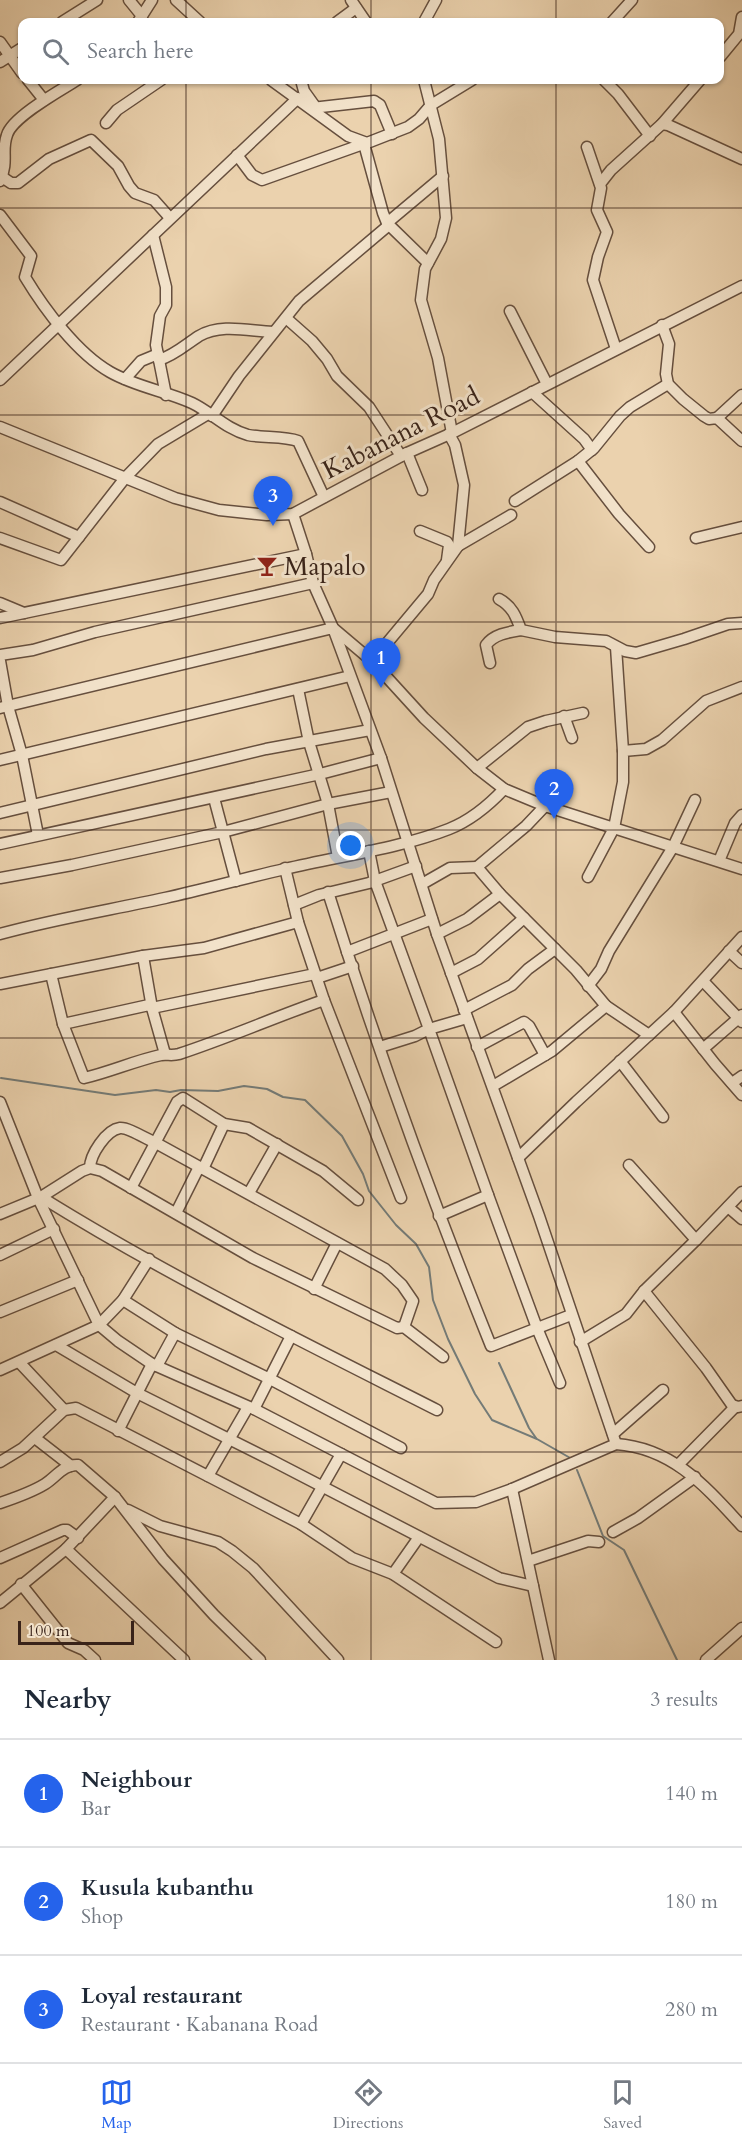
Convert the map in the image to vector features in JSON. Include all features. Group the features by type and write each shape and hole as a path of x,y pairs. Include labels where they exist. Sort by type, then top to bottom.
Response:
{"street":[{"path":"68,18 97,0"},
{"path":"129,0 139,18"},
{"path":"141,18 152,0"},
{"path":"176,0 196,18"},
{"path":"426,18 436,0"},
{"path":"615,18 626,2"},
{"path":"341,18 353,4 363,18"},
{"path":"724,52 739,34 742,18"},
{"path":"0,42 5,59 18,70"},
{"path":"5,59 18,51"},
{"path":"31,84 44,100"},
{"path":"70,84 44,100 7,133 6,167 1,179 18,183 49,159 91,140 118,166 135,193 154,200 170,218"},
{"path":"106,123 117,110 155,84"},
{"path":"277,84 314,108 348,136 365,143"},
{"path":"302,84 314,108"},
{"path":"425,84 439,139 446,224 428,264 421,290 422,307 436,350 450,434 455,445 464,485 458,546"},
{"path":"237,156 252,175 262,180 392,134 414,123 431,105 465,84"},
{"path":"608,84 650,136"},
{"path":"600,184 611,170 662,124 697,84"},
{"path":"0,380 298,98"},
{"path":"314,108 374,100 380,105 392,134"},
{"path":"662,124 742,159"},
{"path":"365,143 383,213 388,224 428,264"},
{"path":"587,147 600,184 597,210 607,232 598,257 594,280 616,349"},
{"path":"0,538 61,560 125,478 159,444 210,415 299,301 443,176"},
{"path":"0,215 31,256 25,277 41,304 85,353 110,372 194,404 231,428 248,435 298,441 324,497"},
{"path":"153,235 163,274 166,298 157,329 156,345 166,395"},
{"name":"Kabanana Road","path":"0,427 175,498 212,509 256,515 293,514 404,454 450,434 742,286"},
{"path":"510,311 547,384"},
{"path":"286,318 312,341 337,376 369,407 404,454 422,490"},
{"path":"662,325 669,344 666,374 668,384 683,399 709,419 717,418 742,395"},
{"path":"125,379 141,361 176,353 200,336 214,330 226,328 273,332"},
{"path":"515,501 578,461 592,450 630,406 668,384"},
{"path":"532,392 577,432 592,450"},
{"path":"717,418 742,441"},
{"path":"578,461 619,514 649,547"},
{"path":"0,502 79,537"},
{"path":"293,514 313,583 333,628 381,758 437,934 493,1086 614,1439"},
{"path":"372,661 428,594 447,560 458,546 511,515"},
{"path":"696,538 742,527"},
{"path":"420,531 447,542 449,545 447,560"},
{"path":"0,618 306,554"},
{"path":"0,655 33,650 95,632 313,583"},
{"path":"499,599 509,604 521,630"},
{"path":"0,603 26,614"},
{"path":"490,663 486,645 489,641 497,636 521,630 555,637 606,641 616,647 636,653 728,624 742,623"},
{"path":"333,628 372,661 424,718 477,768 504,789 545,806 742,869"},
{"path":"4,707 333,628"},
{"path":"588,877 614,828 623,782 616,647"},
{"path":"0,661 4,707 22,755 38,835"},
{"path":"0,760 350,676"},
{"path":"623,751 646,749 654,745 705,701 742,687"},
{"path":"298,689 309,742 328,804 338,857"},
{"path":"477,768 528,727 583,712"},
{"path":"564,716 572,738"},
{"path":"0,813 266,748 370,730"},
{"path":"0,844 214,798 381,758"},
{"path":"0,934 33,925 167,898 285,868 407,841 450,828 493,801 504,789"},
{"path":"0,878 72,865 223,832 328,804 391,792"},
{"path":"214,798 236,881"},
{"path":"588,986 601,969 609,951 673,847 695,800"},
{"path":"422,884 450,868 477,867 526,826 545,806"},
{"path":"719,861 735,823 742,815"},
{"path":"369,851 375,881 537,1328 560,1383"},
{"path":"294,905 328,892 375,881 416,866"},
{"path":"477,867 606,1006 649,1035"},
{"path":"285,868 298,922 324,1000 401,1198"},
{"path":"328,892 439,1216 491,1347 571,1315"},
{"path":"437,934 467,919 500,894"},
{"path":"451,973 477,959 524,918"},
{"path":"347,952 432,919"},
{"path":"0,984 142,956 204,948 298,922"},
{"path":"518,1158 674,1011 742,937"},
{"path":"380,1047 415,1036 466,1014 512,985 528,969 555,949"},
{"path":"729,951 742,963"},
{"path":"142,956 152,1008 165,1054"},
{"path":"63,1024 148,1005 152,1008 316,976 352,966"},
{"path":"51,974 63,1024 84,1078 165,1054 172,1056 179,1054 225,1039 277,1016 324,1000"},
{"path":"703,981 741,1018 703,1049"},
{"path":"493,1086 545,1055 606,1006"},
{"path":"674,1011 742,1095"},
{"path":"477,1047 524,1022 529,1026 545,1055"},
{"path":"620,1061 663,1117"},
{"path":"732,1083 742,1076"},
{"path":"131,1188 177,1102 183,1098 224,1124 248,1128 277,1144 323,1171 358,1200"},
{"path":"0,1102 54,1229 99,1325 118,1341 155,1365 251,1408 436,1503 476,1502 512,1489 614,1439 663,1390"},
{"path":"176,1213 224,1124"},
{"path":"90,1168 93,1152 112,1131 118,1128 126,1129 156,1143 385,1269 407,1291 413,1301 404,1327"},
{"path":"249,1193 277,1144"},
{"path":"629,1164 696,1240"},
{"path":"0,1214 40,1197 82,1171 90,1168 102,1171 253,1258 397,1328 404,1327 443,1357"},
{"path":"580,1342 626,1314 644,1291 742,1192"},
{"path":"439,1216 488,1195"},
{"path":"40,1197 97,1231 291,1336 437,1410"},
{"path":"728,1207 742,1219"},
{"path":"0,1255 54,1229"},
{"path":"314,1288 337,1243"},
{"path":"0,1370 99,1325 123,1300 149,1259"},
{"path":"0,1312 78,1280"},
{"path":"644,1291 706,1368 732,1405 739,1406"},
{"path":"123,1300 175,1333 270,1379 401,1448"},
{"path":"118,1431 137,1393 175,1333"},
{"path":"208,1476 229,1439 270,1379 291,1336"},
{"path":"56,1345 137,1393 499,1578 533,1586"},
{"path":"19,1362 64,1410"},
{"path":"678,1465 739,1406"},
{"path":"0,1462 35,1438 64,1410 76,1408 301,1524 352,1558 393,1574 496,1642"},
{"path":"35,1438 71,1466"},
{"path":"614,1439 634,1445 678,1465 695,1477 742,1526"},
{"path":"301,1524 341,1454"},
{"path":"0,1503 45,1484 57,1474 71,1466 78,1465 115,1497 170,1567 260,1660"},
{"path":"613,1532 638,1518 695,1477"},
{"path":"512,1489 549,1660"},
{"path":"0,1602 66,1549 115,1497"},
{"path":"124,1509 160,1526 218,1542 232,1551 253,1568 338,1660"},
{"path":"0,1558 63,1530 67,1530 78,1538"},
{"path":"393,1574 418,1537"},
{"path":"528,1561 588,1541 599,1542"},
{"path":"66,1549 184,1660"},
{"path":"21,1584 68,1643 84,1650 95,1660"},
{"path":"706,1660 742,1628"}],"waterway":[{"path":"1,1078 115,1095 156,1090 218,1091 244,1086 267,1089 283,1097 305,1100 342,1136 363,1174 369,1191 396,1225 416,1244 429,1267 433,1300 448,1339 475,1394 492,1420 537,1439 572,1459"},
{"path":"499,1363 529,1428 536,1438"},
{"path":"577,1470 603,1536 624,1550 677,1660"}],"place":[{"name":"Loyal restaurant","path":"273,526"},
{"name":"Mapalo","path":"267,566"},
{"name":"Neighbour","path":"381,688"},
{"name":"Kusula kubanthu","path":"554,819"}]}
